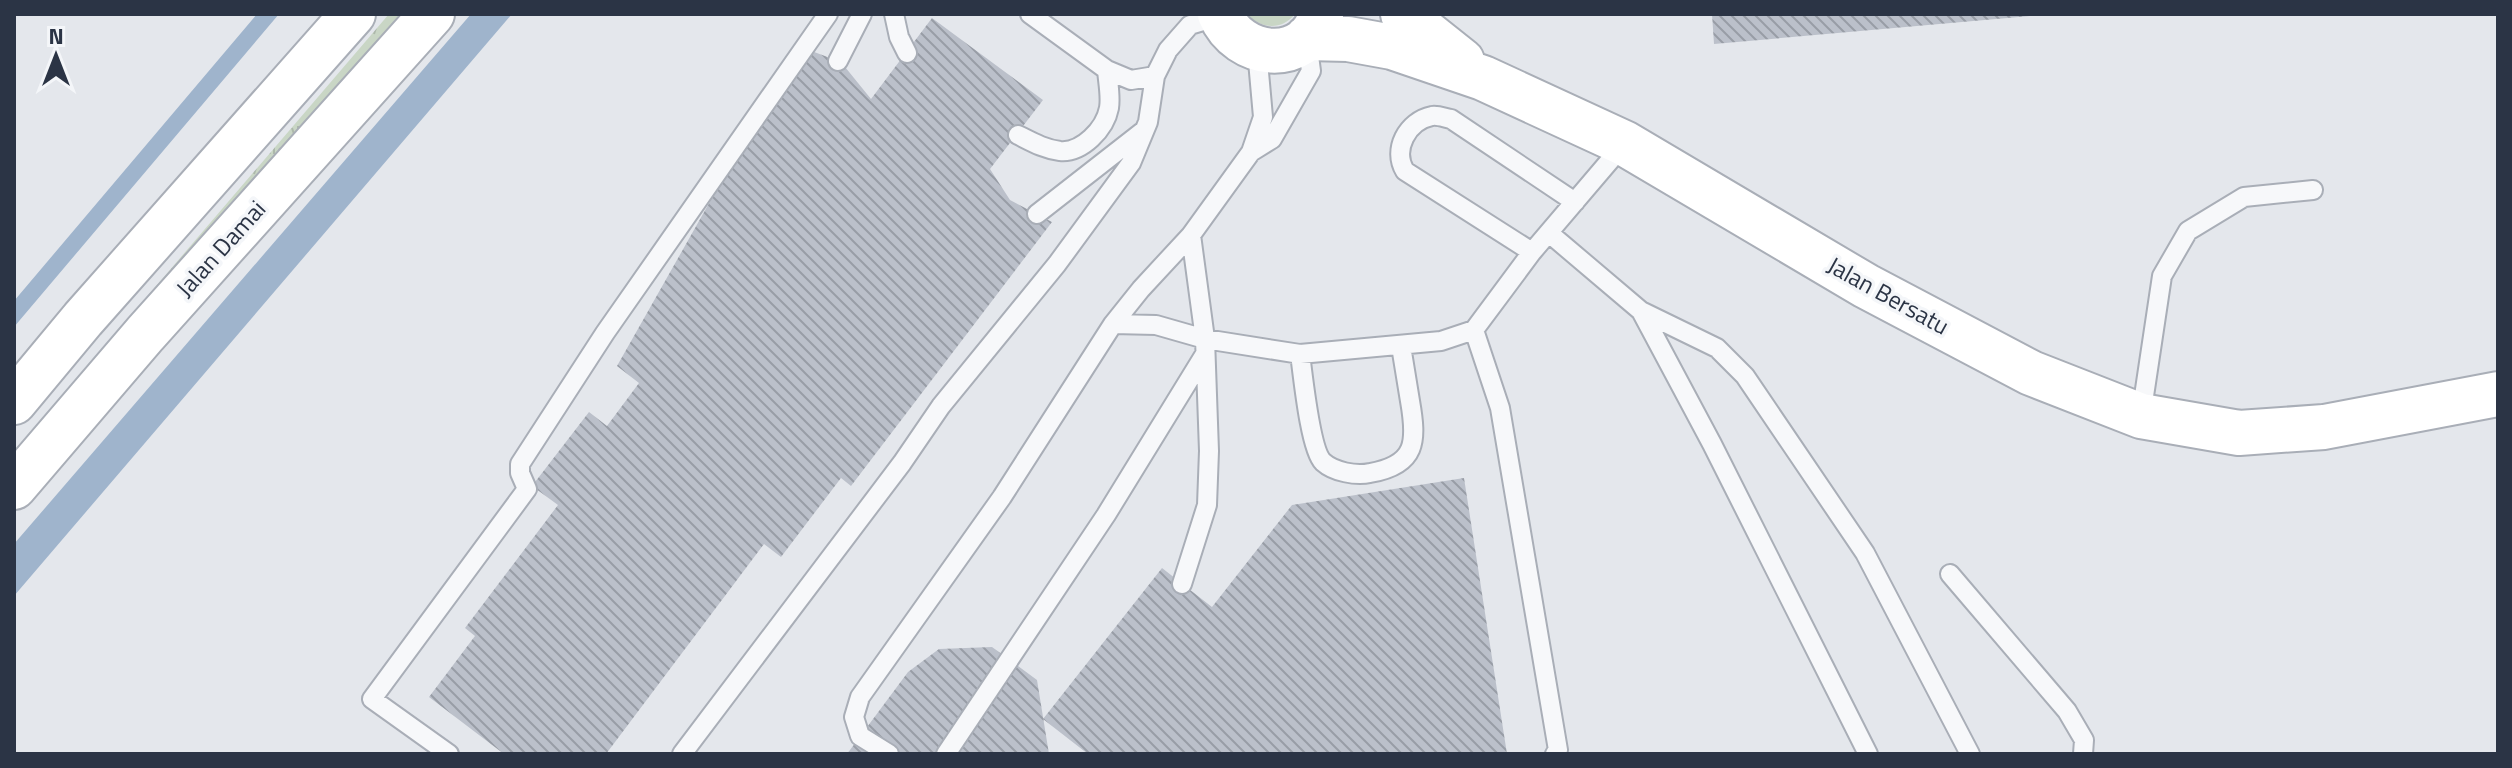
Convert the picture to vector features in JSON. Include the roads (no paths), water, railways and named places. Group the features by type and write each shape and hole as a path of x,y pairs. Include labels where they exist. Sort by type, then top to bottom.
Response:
{"street":[{"path":"14,402 83,319 353,14"},
{"name":"Jalan Damai","path":"14,487 145,334 432,14"},
{"path":"1403,14 1483,78"},
{"path":"1220,15 1228,31 1257,50 1275,51 1292,47 1314,26"},
{"name":"Jalan Bersatu","path":"1314,26 1348,39 1392,47 1483,78 1624,143 1866,286 2017,366 2141,416 2239,433 2324,427 2498,394"}],"lane":[{"path":"449,754 372,699 527,489 520,473 520,464 605,333 828,14"},
{"path":"838,61 862,14"},
{"path":"894,14 899,37 907,53"},
{"path":"1030,14 1107,70 1131,80 1155,76"},
{"path":"682,754 902,463 941,406 1066,251 1131,163 1144,131 1155,76 1168,50 1190,25 1220,15"},
{"path":"1251,152 1272,139 1311,71 1314,26"},
{"path":"889,754 860,736 854,717 860,697 1002,497 1113,324 1191,235 1251,152 1263,117 1257,50"},
{"path":"1018,135 1040,147 1064,152 1085,142 1102,128 1110,106 1107,70"},
{"path":"1532,252 1405,171 1399,161 1400,144 1415,122 1434,116 1451,119 1575,202"},
{"path":"1037,214 1144,131"},
{"path":"1113,324 1156,325 1205,346 1300,354 1441,341 1474,330 1532,252 1624,143"},
{"path":"2141,416 2162,276 2188,231 2244,197 2313,190"},
{"path":"1549,233 1641,311 1717,348 1745,376 1865,553 1970,754"},
{"path":"1182,584 1207,505 1209,451 1205,346 1191,235"},
{"path":"1641,311 1712,444 1868,754"},
{"path":"1474,330 1500,408 1558,750 1555,754"},
{"path":"946,754 1106,515 1205,346"},
{"path":"1300,354 1314,442 1322,461 1342,472 1368,474 1398,464 1410,452 1416,431 1401,346"},
{"path":"1950,574 2067,711 2084,740 2083,754"}],"water":[{"path":"257,14 279,14 14,327 14,301"},
{"path":"471,14 512,14 14,596 14,544"}]}
